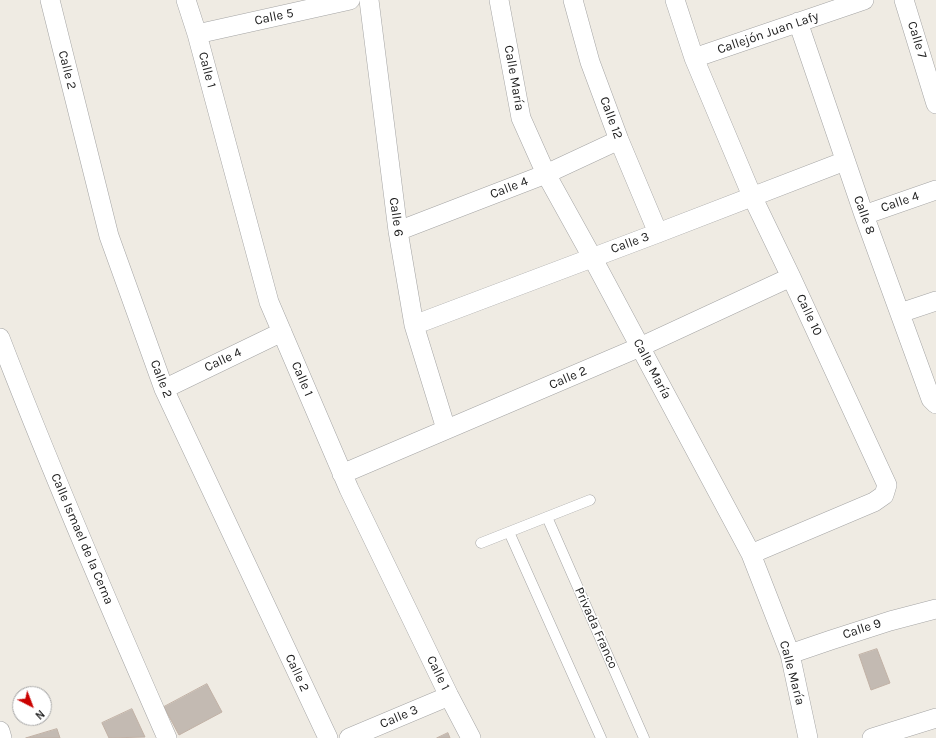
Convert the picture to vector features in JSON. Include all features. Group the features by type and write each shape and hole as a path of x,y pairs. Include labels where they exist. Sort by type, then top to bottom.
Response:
{"street":[{"name":"Calle 2","path":"50,0 109,236 164,388 328,738"},
{"name":"Calle 1","path":"186,0 197,34 269,302 352,496 449,696 471,738"},
{"name":"Calle 5","path":"197,34 350,0"},
{"name":"Calle 6","path":"369,0 398,232 414,325 446,429"},
{"name":"Calle María","path":"499,0 521,118 546,174 751,554 790,654 808,738"},
{"name":"Calle 12","path":"573,0 590,62 618,140 658,233"},
{"name":"Calle 10","path":"675,0 694,58 752,196 887,485 884,495 874,502 751,554"},
{"name":"Callejón Juan Lafy","path":"694,58 864,0"},
{"name":"Calle 7","path":"904,0 936,104"},
{"name":"Calle 8","path":"798,22 864,215 931,399 936,404"},
{"name":"Calle 4","path":"398,232 546,174 618,140"},
{"name":"Calle 3","path":"414,325 845,161"},
{"name":"Calle 4","path":"864,215 936,190"},
{"name":"Calle 2","path":"342,474 640,347 791,277"},
{"path":"900,313 936,301"},
{"name":"Calle 4","path":"164,388 282,332"},
{"name":"Calle Ismael de la Cerna","path":"0,338 9,384 98,580 167,738"},
{"name":"Calle 9","path":"790,654 890,621 936,609"},
{"name":"Calle 3","path":"349,738 449,696"},
{"path":"872,738 936,718"},
{"path":"0,731 2,738"}],"lane":[{"path":"482,543 590,500"},
{"name":"Privada Franco","path":"548,517 644,738"},
{"path":"509,532 601,738"}],"building":[{"path":"877,649 890,683 871,690 859,655"},
{"path":"207,684 222,712 179,735 164,707"},
{"path":"132,709 145,737 109,738 102,723"},
{"path":"57,729 60,738 26,738"},
{"path":"448,733 450,738 437,738"}]}
